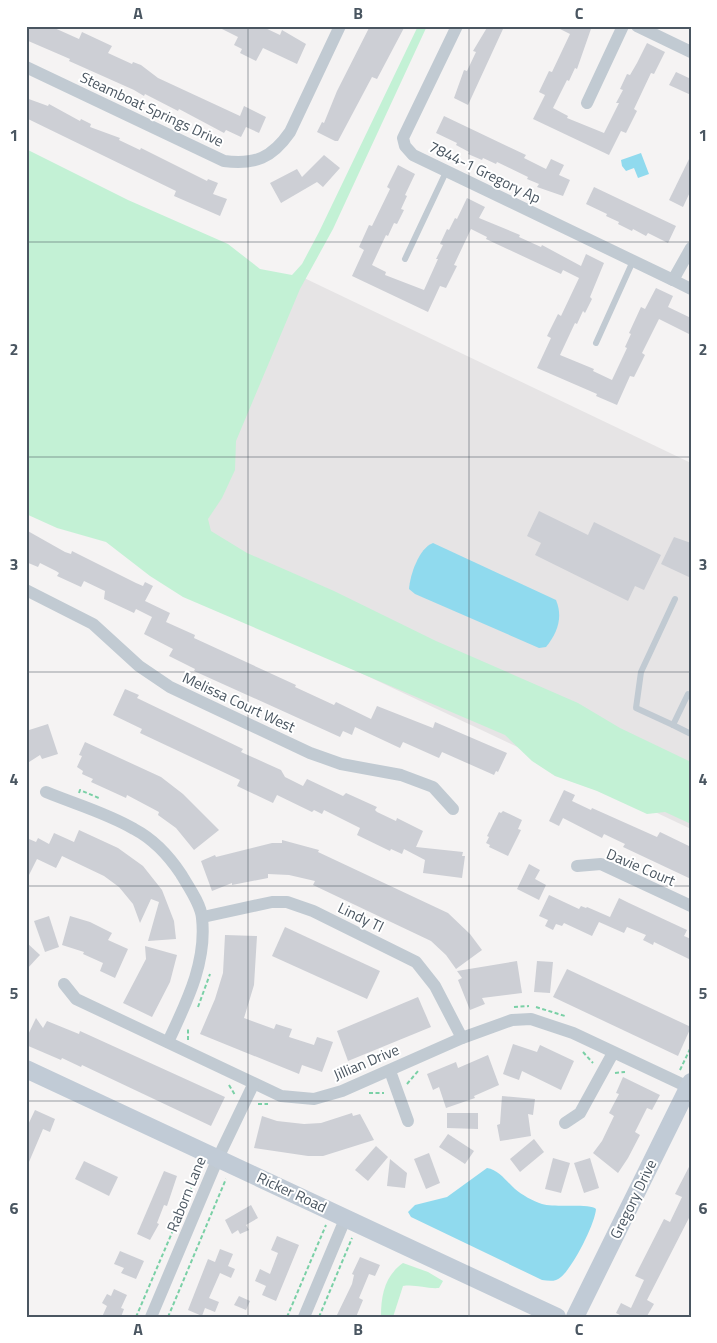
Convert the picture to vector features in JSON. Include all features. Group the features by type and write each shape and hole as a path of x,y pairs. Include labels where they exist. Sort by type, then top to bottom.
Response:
{"street":[{"name":"7844-1 Gregory Ap","path":"457,26 404,138 405,146 413,155 691,289"},
{"path":"586,104 623,26"},
{"path":"637,26 691,52"},
{"name":"Steamboat Springs Drive","path":"26,67 224,160 254,162 281,145 290,132 336,27"},
{"path":"673,280 691,248"},
{"name":"Melissa Court West","path":"26,590 93,624 139,666 170,687 310,753 341,764 401,775 433,787 452,809"},
{"path":"46,792 134,828 153,842 171,860 188,886 202,917 200,952 194,987 168,1042"},
{"name":"Davie Court","path":"578,866 600,864 691,906"},
{"name":"Lindy Tl","path":"202,917 272,902 287,902 313,911 416,962 435,986 462,1038"},
{"name":"Jillian Drive","path":"64,984 76,999 185,1050 253,1085 280,1096 314,1099 342,1091 462,1038 512,1020 531,1018 557,1026 613,1052 682,1079"},
{"path":"565,1123 580,1113 613,1052"},
{"name":"Ricker Road","path":"26,1069 343,1222 557,1317"},
{"path":"390,1071 408,1121"},
{"name":"Gregory Drive","path":"575,1317 682,1079"},
{"name":"Raborn Lane","path":"151,1317 210,1159 253,1085"},
{"path":"304,1317 343,1222"}],"lane":[{"path":"405,258 446,172"},
{"path":"596,343 633,261"},
{"path":"675,598 641,672 636,708 691,734"},
{"path":"673,725 688,694 691,695"}],"path":[{"path":"196,1012 210,971"},
{"path":"510,1008 520,1006 540,1008 569,1018"},
{"path":"185,1050 190,1024"},
{"path":"682,1079 691,1048"},
{"path":"578,1049 612,1073 625,1072 633,1075"},
{"path":"361,1095 385,1093 397,1089 410,1082 420,1070"},
{"path":"224,1083 230,1086 234,1095 252,1104 273,1105"},
{"path":"136,1317 210,1159"},
{"path":"168,1317 229,1172"},
{"path":"287,1317 343,1222"},
{"path":"319,1317 343,1222"}],"shaded area":[{"path":"300,276 691,463 691,829 160,578"}],"green space":[{"path":"418,26 427,26 333,229 300,289 236,441 235,470 222,498 208,519 211,531 247,553 334,591 436,641 578,703 620,728 691,762 691,824 665,812 647,814 597,791 555,776 532,761 505,735 183,597 150,576 106,542 57,528 26,514 26,149 128,200 228,244 260,269 292,275 302,264 319,232"},
{"path":"403,1263 428,1272 443,1281 439,1288 403,1286 393,1317 381,1317 385,1286 392,1274"}],"water":[{"path":"641,153 649,174 638,178 634,168 626,171 622,166 621,160"},
{"path":"433,543 556,600 559,612 558,624 554,636 546,647 539,648 415,594 409,589 413,570 423,550"},
{"path":"487,1168 499,1173 515,1189 539,1203 587,1206 596,1209 592,1225 583,1245 566,1272 559,1279 552,1281 542,1280 411,1217 408,1212 415,1205 447,1197"}],"building":[{"path":"26,26 50,26 79,39 82,32 112,46 108,53 132,64 133,62 141,65 158,78 240,116 244,106 266,117 259,133 246,127 241,137 226,130 224,133 179,109 178,111 145,94 144,96 69,61 70,59 26,40"},
{"path":"216,26 261,26 280,35 282,30 306,44 297,64 263,48 256,61 240,53 242,49 234,45 238,37"},
{"path":"370,26 405,26 377,79 372,77 338,141 335,141 317,132 322,122 324,123 337,91"},
{"path":"488,26 503,29 468,105 454,98 464,70 467,71 476,52 473,51"},
{"path":"554,26 592,26 577,69 575,68 569,81 567,80 553,108 568,116 567,118 604,133 619,103 616,103 623,90 620,89 627,74 630,75 647,43 665,52 654,74 651,73 634,109 637,111 626,133 621,131 609,155 533,119 545,95 539,92 549,71 552,72 570,34"},
{"path":"676,72 691,79 691,95 669,85"},
{"path":"26,98 48,106 49,104 80,121 81,119 91,124 90,127 120,138 119,140 140,150 141,148 207,181 208,179 218,183 213,194 227,199 220,216 174,196 176,191 26,118"},
{"path":"444,116 526,155 524,158 546,169 551,159 564,165 559,175 570,180 563,196 537,187 539,184 527,179 528,177 497,162 496,164 468,154 469,152 456,145 457,143 436,133"},
{"path":"324,155 340,168 323,187 317,182 281,203 270,183 297,169 302,177"},
{"path":"691,155 691,190 683,207 669,200"},
{"path":"398,165 415,174 405,195 407,196 401,209 404,210 397,224 394,223 388,236 386,235 372,265 386,272 385,275 424,290 438,259 436,259 443,245 440,244 447,229 449,230 455,218 457,219 467,198 485,207 479,218 520,235 519,237 541,247 542,245 581,266 586,254 604,263 590,297 592,299 585,313 583,311 577,324 575,323 560,355 594,369 593,371 612,380 627,348 625,347 631,334 629,333 641,307 645,309 656,288 673,296 668,307 691,318 691,335 659,319 642,353 645,355 634,377 630,376 617,405 596,396 597,394 537,368 551,338 547,336 558,314 561,316 579,278 563,270 561,274 486,239 487,237 471,229 454,265 457,266 446,288 440,286 428,312 352,276 364,250 359,247 369,225 372,226 390,189 387,187"},
{"path":"594,187 676,226 668,243 648,233 646,236 633,229 632,231 606,216 607,214 586,204"},
{"path":"539,511 588,535 594,522 661,555 644,590 635,586 628,601 535,555 541,543 527,536"},
{"path":"26,530 65,552 71,554 72,551 143,586 145,582 153,586 145,601 170,613 166,622 195,635 194,638 296,685 295,687 334,705 336,702 371,719 377,706 433,728 435,722 507,753 498,772 496,771 494,775 442,752 439,758 403,742 400,748 355,727 352,735 343,731 340,737 194,671 195,669 169,656 173,649 144,634 152,617 136,609 134,613 104,599 105,591 84,581 81,587 57,576 59,573 40,563 38,567 26,562"},
{"path":"674,537 691,543 691,578 661,564"},
{"path":"125,689 139,695 137,698 243,749 241,752 281,770 285,777 303,786 307,779 343,796 346,793 377,807 375,810 377,812 396,821 397,818 423,831 416,847 463,852 462,856 465,856 462,878 423,873 425,860 404,849 402,854 391,849 390,851 357,835 360,828 324,810 322,814 314,810 312,812 277,795 273,803 237,786 240,780 140,733 142,729 113,715"},
{"path":"48,724 58,754 42,759 40,755 26,764 26,731"},
{"path":"85,742 161,777 183,794 219,830 194,850 176,828 158,815 159,812 127,795 126,798 91,782 93,779 82,774 83,771 77,767 82,756 79,755"},
{"path":"564,790 575,795 572,801 591,810 592,808 657,837 660,832 691,847 691,879 623,847 625,844 604,834 602,838 563,818 559,826 549,821"},
{"path":"503,811 522,820 518,829 521,830 508,856 489,847 490,845 486,843 489,837 487,836 499,812"},
{"path":"79,830 118,848 143,866 162,890 174,921 176,939 148,941 159,902 151,899 140,923 133,904 119,887 104,876 62,856 56,868 37,859 26,881 26,845 29,839 36,842 38,838 49,844 54,833 74,842"},
{"path":"282,840 319,850 318,852 448,913 470,934 482,950 456,969 446,955 431,941 313,885 315,881 289,875 268,874 268,878 232,885 232,883 212,891 201,861 215,855 216,857 272,843 282,843"},
{"path":"529,864 540,870 535,879 546,885 539,900 517,889"},
{"path":"549,895 579,909 581,906 587,907 610,917 619,898 687,930 684,936 691,939 691,960 654,942 653,945 643,940 646,935 627,927 624,933 599,922 592,936 564,923 562,926 556,924 553,930 545,926 548,920 539,916"},
{"path":"49,916 59,947 45,952 34,921"},
{"path":"70,916 90,922 112,933 108,940 128,949 115,978 100,971 103,963 83,954 84,952 62,945"},
{"path":"285,927 380,971 367,999 272,956"},
{"path":"225,935 257,936 254,985 244,1018 274,1029 276,1024 292,1029 289,1037 314,1045 317,1037 333,1042 322,1072 302,1065 299,1074 200,1034 215,999 223,973"},
{"path":"26,942 40,955 26,970"},
{"path":"145,946 177,955 170,982 152,1017 123,1003 146,959"},
{"path":"517,961 522,993 482,998 485,1004 470,1010 458,980 462,978 457,971"},
{"path":"537,961 553,962 550,993 534,992"},
{"path":"567,969 691,1027 678,1056 553,997"},
{"path":"418,997 431,1027 348,1061 337,1031"},
{"path":"36,1018 43,1028 47,1021 79,1034 80,1031 225,1097 211,1126 82,1065 81,1067 62,1058 61,1060 26,1045 26,1039"},
{"path":"513,1044 537,1052 540,1045 574,1061 561,1090 522,1071 519,1080 503,1074"},
{"path":"488,1055 499,1085 474,1096 475,1098 446,1108 439,1087 433,1090 427,1074 456,1062 458,1068"},
{"path":"623,1077 660,1095 652,1110 647,1108 635,1132 640,1135 618,1173 593,1153 602,1141 614,1116 609,1113 619,1094 616,1093"},
{"path":"502,1096 535,1099 533,1115 528,1114 531,1136 500,1141 497,1125 500,1124"},
{"path":"35,1110 55,1119 50,1132 43,1129 26,1169 26,1129"},
{"path":"352,1113 353,1116 360,1114 374,1140 323,1156 308,1156 254,1148 262,1116 277,1121 304,1124 321,1123"},
{"path":"447,1113 478,1113 478,1129 447,1128"},
{"path":"448,1134 474,1151 465,1164 439,1147"},
{"path":"534,1139 544,1152 520,1172 510,1159"},
{"path":"376,1146 388,1157 368,1181 355,1170"},
{"path":"429,1153 440,1183 426,1189 414,1159"},
{"path":"553,1158 570,1163 561,1193 545,1189"},
{"path":"590,1158 599,1188 584,1193 574,1163"},
{"path":"390,1159 407,1173 405,1188 387,1186"},
{"path":"84,1161 118,1177 109,1196 75,1179"},
{"path":"691,1163 691,1214 647,1300 654,1304 647,1316 649,1317 624,1317 616,1313 621,1303 631,1308 644,1280 635,1276 664,1219 670,1222 682,1197 675,1194"},
{"path":"164,1171 177,1176 167,1206 164,1205 157,1223 159,1224 150,1240 137,1234"},
{"path":"251,1205 258,1218 246,1225 249,1230 240,1234 238,1230 232,1234 225,1220"},
{"path":"277,1236 299,1245 276,1301 262,1295 266,1286 255,1281 260,1269 270,1274 278,1253 271,1250"},
{"path":"220,1249 233,1254 228,1266 235,1269 231,1278 220,1273 209,1298 219,1302 215,1312 205,1308 202,1316 188,1310 208,1259 215,1262"},
{"path":"120,1251 144,1261 136,1279 121,1273 124,1268 114,1264"},
{"path":"360,1257 380,1265 375,1276 369,1274 359,1298 363,1300 356,1317 336,1317 352,1284 354,1275 352,1274"},
{"path":"114,1289 127,1295 121,1308 124,1309 121,1317 102,1317 107,1306 102,1303 107,1294 111,1296"},
{"path":"239,1296 250,1301 246,1310 234,1305"}]}
